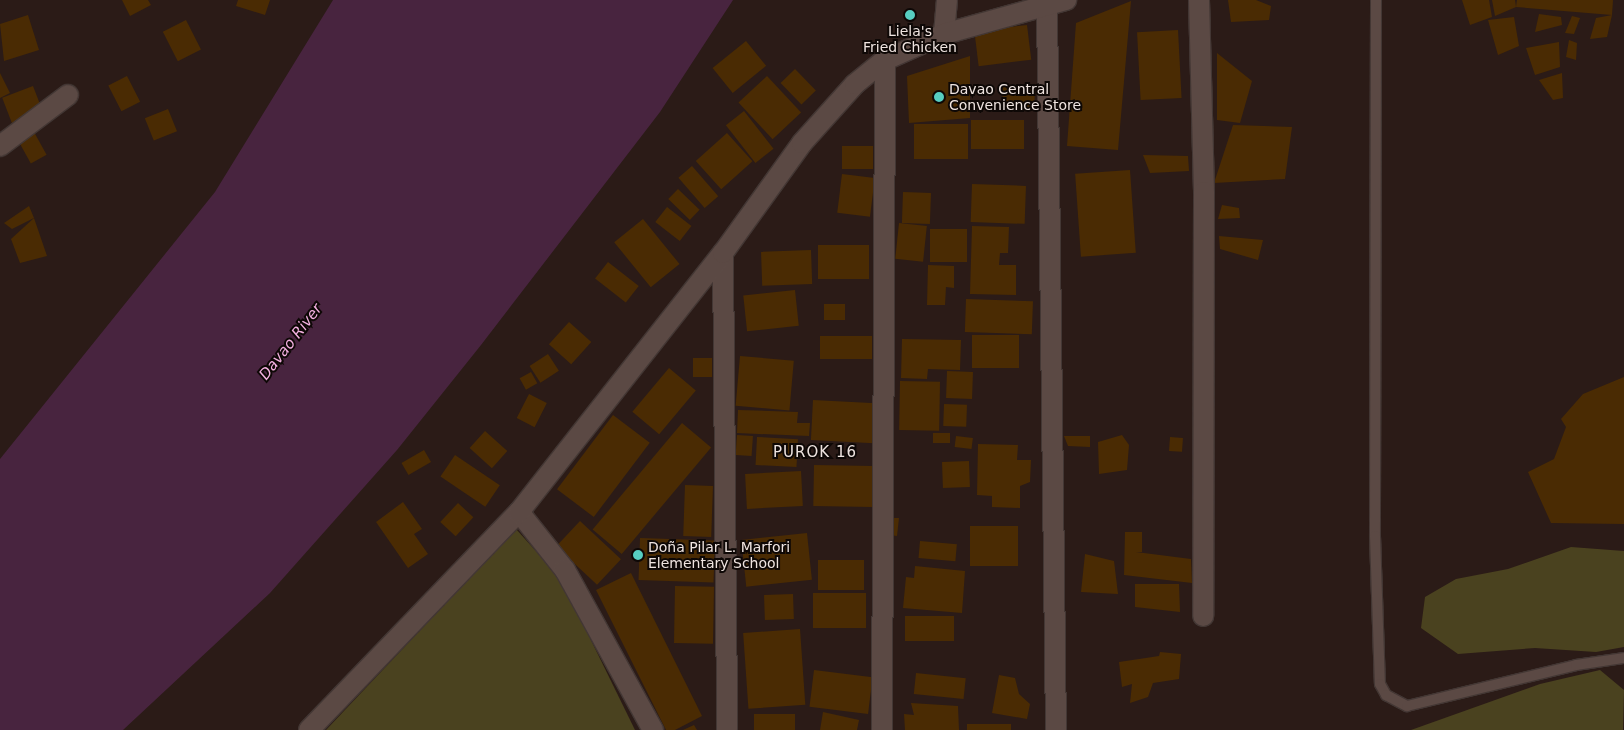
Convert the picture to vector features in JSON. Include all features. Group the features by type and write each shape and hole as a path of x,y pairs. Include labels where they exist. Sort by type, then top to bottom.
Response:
{"street":[{"path":"944,34 947,0"},
{"path":"309,730 519,512 723,253 802,143 855,84 885,60 944,34 1066,0"},
{"path":"1199,0 1204,192 1203,616"},
{"path":"1047,6 1056,730"},
{"path":"882,730 885,60"},
{"path":"0,146 68,95"},
{"path":"723,253 727,730"},
{"path":"519,512 565,570 652,730"}],"lane":[{"path":"1376,0 1375,536 1380,684 1386,695 1407,706 1576,665 1624,658"}],"shaded area":[{"path":"516,529 561,579 635,730 326,730"},
{"path":"1571,547 1624,551 1624,647 1596,652 1535,648 1458,654 1421,628 1425,597 1456,579 1508,569"},
{"path":"1600,670 1624,690 1623,730 1411,730 1540,684"}],"water":[{"name":"Davao River","path":"333,0 733,0 660,112 481,345 397,450 270,593 123,730 0,730 0,459 215,192"}],"building":[{"path":"122,0 148,0 151,5 130,16"},
{"path":"238,0 270,0 265,15 236,6"},
{"path":"1228,0 1256,0 1271,6 1269,20 1231,22"},
{"path":"1462,0 1489,0 1492,17 1470,25"},
{"path":"1492,0 1515,0 1516,7 1495,16"},
{"path":"1517,0 1613,0 1612,15 1516,7"},
{"path":"1131,1 1118,150 1067,146 1076,23"},
{"path":"1539,14 1561,17 1562,25 1535,32"},
{"path":"28,15 39,50 4,61 0,24"},
{"path":"1612,15 1607,37 1590,39 1596,18"},
{"path":"1572,16 1580,18 1574,34 1565,33"},
{"path":"1514,17 1519,46 1498,55 1488,20"},
{"path":"186,20 201,49 178,61 163,32"},
{"path":"1027,25 1031,60 979,66 974,31"},
{"path":"1178,30 1182,98 1141,100 1137,32"},
{"path":"1569,40 1577,43 1576,60 1566,57"},
{"path":"746,41 766,66 733,93 713,68"},
{"path":"1559,42 1560,67 1535,75 1526,48"},
{"path":"1217,53 1252,81 1240,123 1217,120"},
{"name":"Davao Central Convenience Store","path":"970,56 970,118 909,123 907,76"},
{"path":"795,69 816,91 801,104 781,83"},
{"path":"0,73 10,93 0,98"},
{"path":"1562,73 1563,98 1553,100 1539,80"},
{"path":"127,76 140,102 121,111 108,86"},
{"path":"767,76 801,113 773,139 738,103"},
{"path":"33,86 44,114 13,126 2,98"},
{"path":"1003,86 1035,87 1034,110 1002,109"},
{"path":"168,109 177,131 154,141 145,118"},
{"path":"744,111 774,149 755,163 726,125"},
{"path":"971,120 1024,120 1024,149 971,149"},
{"path":"914,124 968,124 968,159 914,159"},
{"path":"1233,125 1292,127 1285,179 1214,183"},
{"path":"34,132 47,155 31,163 18,141"},
{"path":"727,133 752,161 721,189 696,161"},
{"path":"842,146 873,146 873,169 842,169"},
{"path":"1143,155 1188,156 1189,171 1150,173"},
{"path":"692,166 718,196 705,208 678,178"},
{"path":"1130,170 1136,253 1081,257 1075,174"},
{"path":"842,174 875,178 870,217 837,213"},
{"path":"972,184 1026,186 1025,224 971,222"},
{"path":"678,189 700,210 690,220 668,199"},
{"path":"903,192 931,193 930,224 902,223"},
{"path":"1222,205 1239,208 1240,218 1218,219"},
{"path":"29,206 34,218 12,229 4,223"},
{"path":"667,207 691,226 680,241 655,222"},
{"path":"34,218 47,256 20,263 11,239"},
{"path":"643,219 680,264 651,287 614,242"},
{"path":"899,223 927,226 923,262 895,259"},
{"path":"972,226 1009,227 1008,253 1000,253 999,265 1016,265 1016,295 970,294"},
{"path":"930,229 967,229 967,262 930,262"},
{"path":"1219,236 1263,240 1258,260 1220,249"},
{"path":"818,245 869,245 869,279 818,279"},
{"path":"811,250 812,284 762,286 761,252"},
{"path":"608,262 639,286 626,303 595,279"},
{"path":"928,265 954,266 954,288 946,287 945,305 927,305"},
{"path":"795,290 799,326 747,331 743,295"},
{"path":"966,299 1033,301 1032,334 965,332"},
{"path":"824,304 845,304 845,320 824,320"},
{"path":"569,322 591,342 571,364 549,344"},
{"path":"972,335 1019,335 1019,368 972,368"},
{"path":"820,336 872,336 872,359 820,359"},
{"path":"902,339 961,340 960,370 928,369 927,379 901,378"},
{"path":"548,354 559,371 540,383 530,366"},
{"path":"740,356 794,361 789,411 736,406"},
{"path":"693,358 712,358 712,377 693,377"},
{"path":"669,368 696,390 659,434 632,412"},
{"path":"947,371 973,372 972,399 946,398"},
{"path":"531,372 537,383 526,390 520,378"},
{"path":"1624,377 1624,524 1551,523 1528,472 1554,459 1566,427 1561,419 1583,394"},
{"path":"900,381 940,382 939,431 899,430"},
{"path":"529,394 547,403 535,427 517,418"},
{"path":"813,400 876,403 874,443 811,440"},
{"path":"944,404 967,405 966,427 943,426"},
{"path":"738,410 798,412 797,423 810,423 809,436 737,433"},
{"path":"613,415 650,443 594,517 557,489"},
{"path":"682,423 711,447 622,554 593,529"},
{"path":"485,431 507,451 492,468 470,448"},
{"path":"933,433 950,433 950,443 933,443"},
{"path":"737,435 753,436 752,456 736,455"},
{"path":"1122,435 1129,445 1127,470 1099,474 1098,442"},
{"path":"956,436 973,438 972,449 955,447"},
{"path":"1064,436 1090,436 1090,447 1068,446"},
{"path":"757,437 798,439 796,467 756,465"},
{"path":"1170,437 1183,438 1182,452 1169,451"},
{"path":"978,444 1018,445 1017,460 1031,460 1030,482 1020,486 1020,508 992,507 992,496 977,495"},
{"path":"424,450 431,462 408,475 401,463"},
{"path":"455,455 500,485 485,507 440,477"},
{"path":"969,461 970,487 943,488 942,462"},
{"path":"814,465 873,466 872,507 813,506"},
{"path":"801,471 803,506 747,509 745,474"},
{"path":"685,485 713,486 711,537 683,536"},
{"path":"403,502 422,529 414,534 428,554 408,568 376,522"},
{"path":"458,503 473,517 456,536 440,522"},
{"path":"890,518 899,518 897,536 889,535"},
{"path":"580,521 621,559 597,585 556,547"},
{"path":"970,526 1018,526 1018,566 970,566"},
{"path":"1125,532 1142,532 1142,552 1136,552 1191,559 1192,583 1124,575"},
{"path":"807,533 812,580 746,587 741,540"},
{"path":"640,538 715,541 713,583 639,580"},
{"path":"920,541 957,544 955,561 919,558"},
{"path":"1085,554 1114,561 1118,594 1081,592"},
{"path":"818,560 864,560 864,590 818,590"},
{"path":"915,566 965,571 962,613 903,608 906,577 914,578"},
{"path":"631,573 702,716 675,730 666,730 596,590"},
{"path":"1135,584 1179,584 1180,612 1135,607"},
{"path":"675,586 714,587 713,644 674,643"},
{"path":"813,593 866,593 866,628 813,628"},
{"path":"793,594 794,619 765,620 764,595"},
{"path":"905,616 954,616 954,641 905,641"},
{"path":"800,629 805,705 748,709 743,633"},
{"path":"1160,652 1181,654 1179,679 1153,683 1148,697 1130,703 1132,684 1122,687 1119,662 1159,656"},
{"path":"814,670 873,677 868,714 809,707"},
{"path":"916,673 966,678 964,699 914,694"},
{"path":"999,675 1015,678 1019,694 1030,704 1027,719 992,713"},
{"path":"911,703 958,706 959,730 905,730 904,714 914,715"},
{"path":"823,712 859,720 857,730 820,730"},
{"path":"754,714 795,714 795,730 754,730"},
{"path":"967,724 1011,724 1011,730 967,730"},
{"path":"694,725 697,730 683,730"}],"place":[{"name":"Liela's Fried Chicken","path":"910,15"},
{"name":"Davao Central Convenience Store","path":"939,97"},
{"name":"Doña Pilar L. Marfori Elementary School","path":"638,555"}],"district":[{"name":"PUROK 16","path":"815,453"}]}
